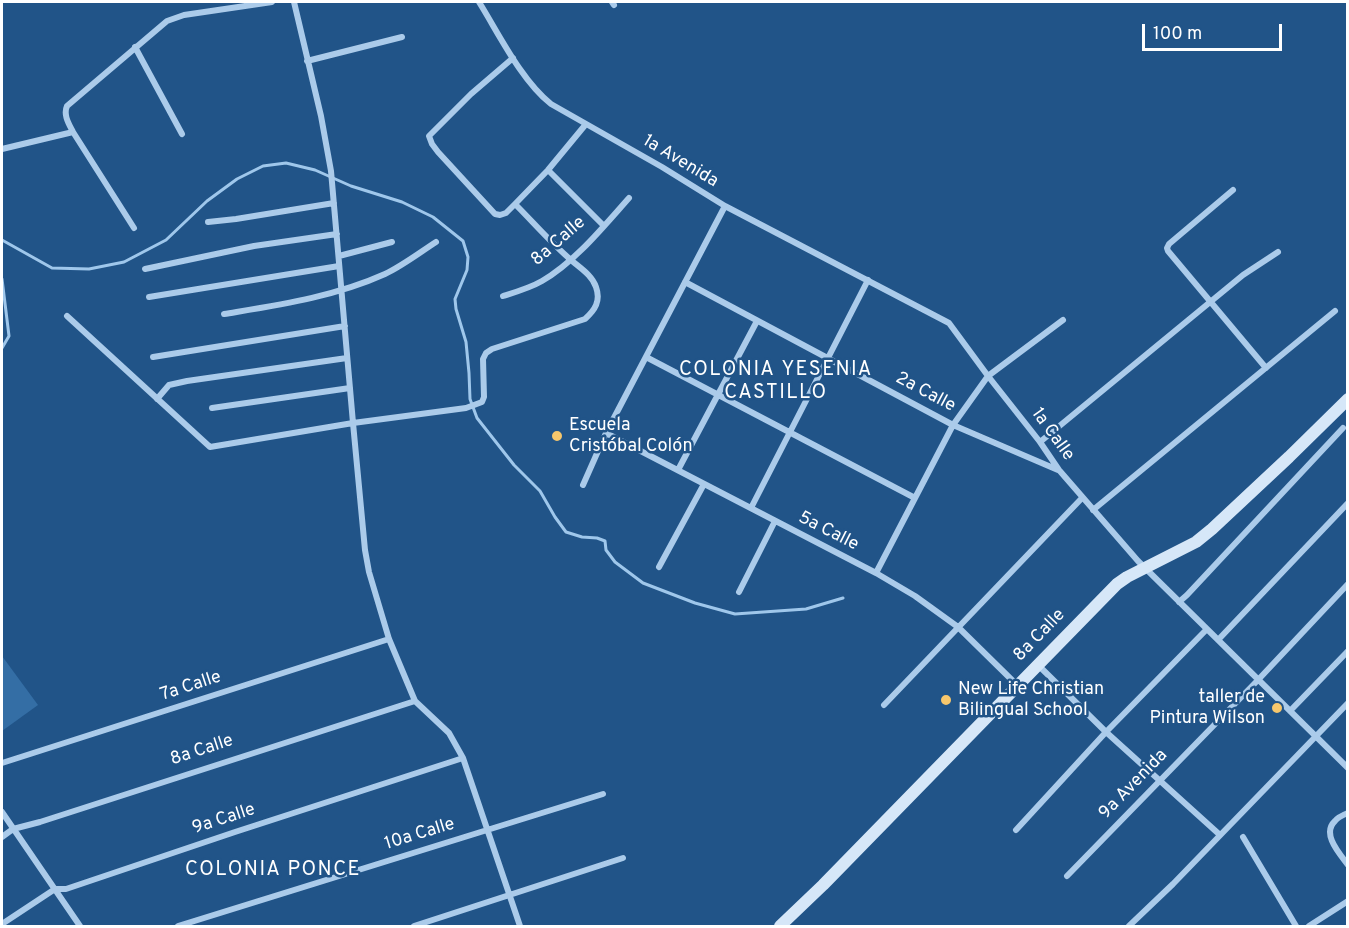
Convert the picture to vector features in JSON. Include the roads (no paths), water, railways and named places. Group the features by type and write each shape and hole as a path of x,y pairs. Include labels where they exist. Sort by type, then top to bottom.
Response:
{"street":[{"path":"134,228 73,132 65,116 67,106 135,47 174,18 198,12 272,2"},
{"path":"294,2 321,116 331,171 365,550 369,572 389,639 415,700 449,734 463,758 520,927"},
{"name":"1a Avenida","path":"479,2 513,58 545,99 725,206 606,434 583,485"},
{"path":"307,61 402,37"},
{"path":"135,47 182,134"},
{"path":"513,58 471,94 429,136 438,152 495,214 500,216 506,213 548,170 586,124"},
{"path":"2,149 73,132"},
{"path":"548,170 604,226"},
{"path":"1233,190 1167,248 1266,368"},
{"name":"8a Calle","path":"503,296 544,281 570,260 629,198"},
{"path":"208,222 334,203"},
{"path":"67,316 210,447 353,423 466,408 482,402 484,397 483,359 486,353 492,349 585,319 592,313 598,299 596,285 590,276 570,260 515,204"},
{"name":"1a Calle","path":"725,206 949,322 1082,498 1145,568 1317,736"},
{"path":"145,269 254,246 337,234"},
{"path":"339,256 392,242"},
{"path":"224,314 291,303 342,290 386,273 436,242"},
{"path":"1040,442 1211,301 1254,267 1278,252"},
{"path":"149,297 339,266"},
{"path":"751,508 868,280"},
{"name":"2a Calle","path":"686,282 953,425 1059,470"},
{"path":"1093,510 1335,311"},
{"path":"876,573 953,425 988,376 1063,320"},
{"path":"678,470 757,321"},
{"path":"153,357 345,326"},
{"path":"646,357 915,498"},
{"path":"157,399 169,385 187,381 347,358"},
{"path":"212,408 350,388"},
{"name":"8a Calle","path":"780,927 824,885 1117,584 1196,542 1289,457 1347,399"},
{"path":"1179,602 1343,428"},
{"name":"5a Calle","path":"606,434 876,573 915,596 958,627 1017,685"},
{"path":"659,567 704,484"},
{"path":"884,705 1082,498"},
{"path":"1218,639 1347,503"},
{"path":"739,592 775,521"},
{"name":"9a Avenida","path":"1067,876 1258,680 1347,584"},
{"path":"1016,830 1106,732 1207,629"},
{"name":"7a Calle","path":"2,763 389,639"},
{"path":"1290,711 1347,651"},
{"path":"1038,665 1106,732 1220,835"},
{"name":"8a Calle","path":"2,837 13,829 51,819 415,700"},
{"path":"1129,927 1347,703"},
{"path":"1317,736 1347,768"},
{"name":"9a Calle","path":"2,924 55,889 66,889 463,758"},
{"name":"10a Calle","path":"178,927 603,794"},
{"path":"2,812 80,927"},
{"path":"1347,813 1335,820 1330,831 1331,838 1347,866"},
{"path":"1243,837 1296,927"},
{"path":"414,927 623,858"},
{"path":"1309,927 1347,901"}],"waterway":[{"path":"2,240 52,268 89,269 124,262 166,240 207,201 237,179 263,166 286,163 315,170 351,186 402,202 433,217 463,241 468,257 467,270 455,299 466,342 470,399 477,418 514,465 540,491 566,532 605,541 606,550 615,562 643,583 695,603 735,614 806,609 843,598"},
{"path":"2,279 9,336 2,348"}],"place":[{"name":"Escuela Cristóbal Colón","path":"557,436"},
{"name":"New Life Christian Bilingual School","path":"946,700"},
{"name":"taller de Pintura Wilson","path":"1277,708"}],"district":[{"name":"COLONIA YESENIA CASTILLO","path":"776,382"},
{"name":"COLONIA PONCE","path":"273,871"}]}
